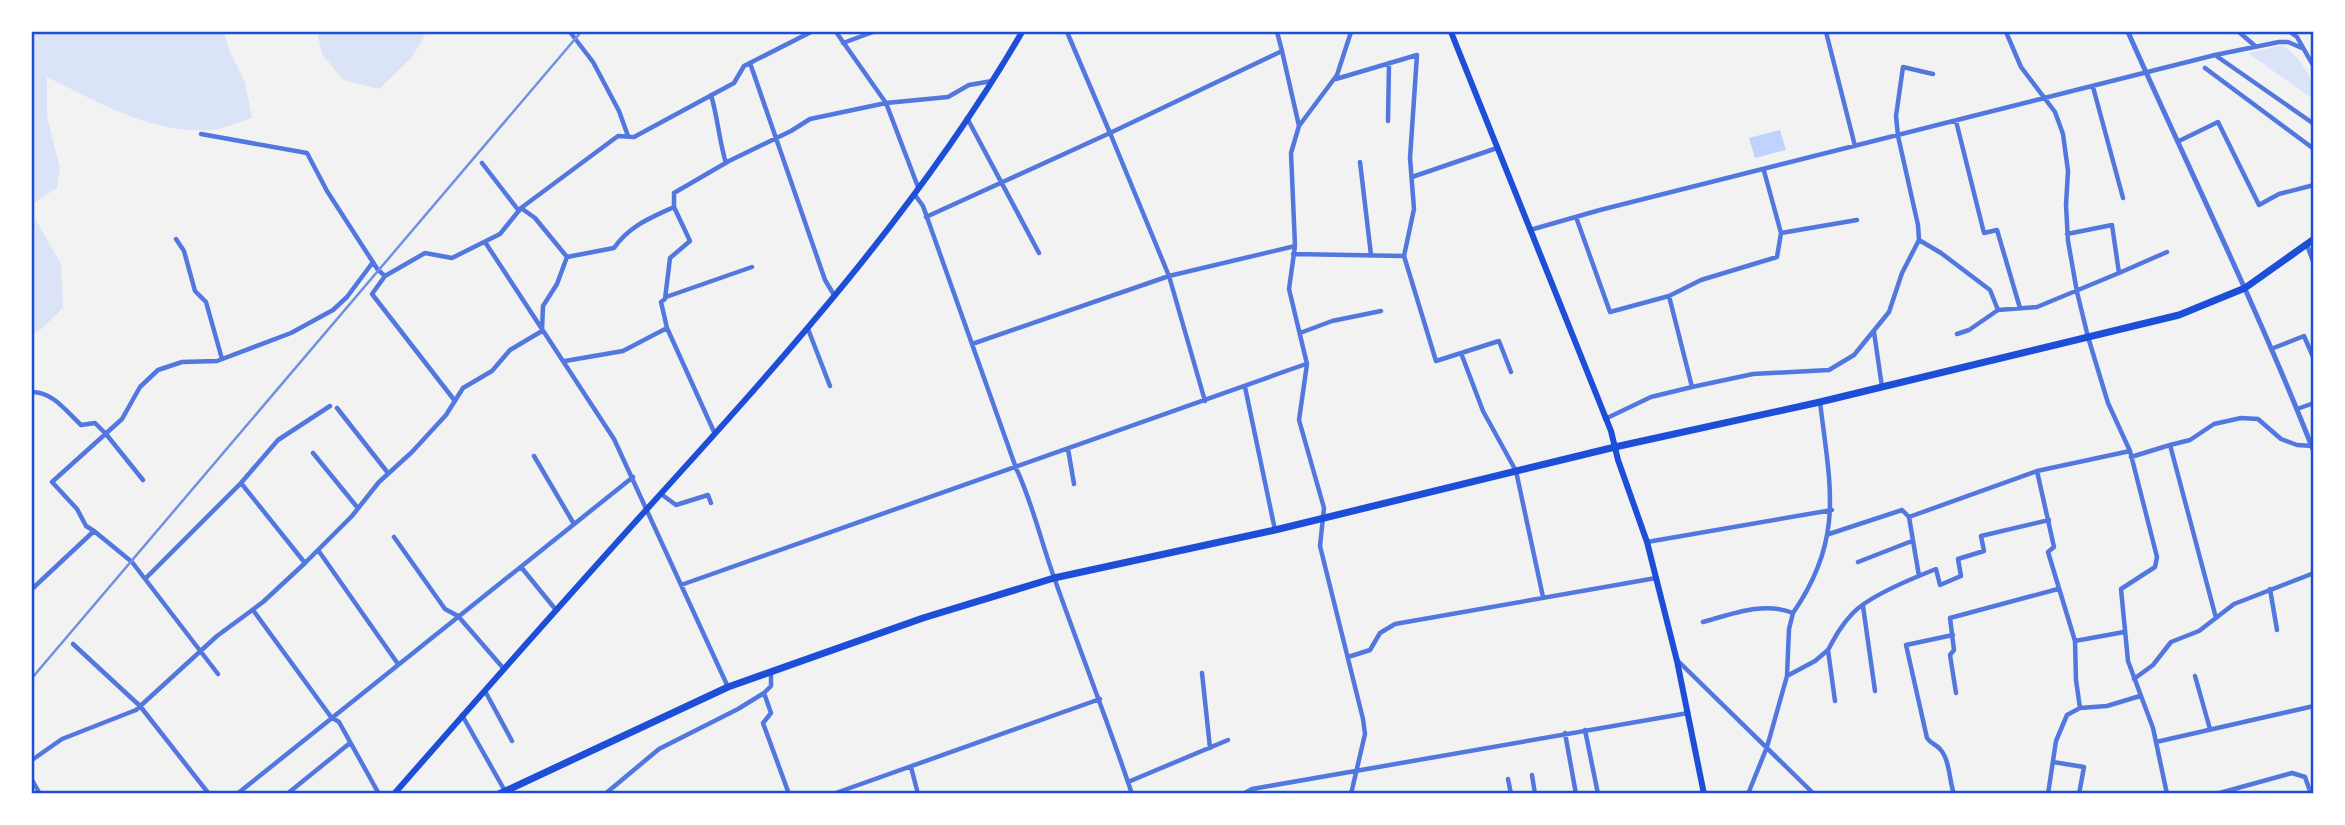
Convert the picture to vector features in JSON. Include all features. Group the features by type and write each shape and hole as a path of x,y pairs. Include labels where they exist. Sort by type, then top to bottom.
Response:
{"main road":[{"path":"394,793 834,296 917,192 993,81 1022,32"},
{"path":"1451,32 1605,419 1647,542 1689,713 1704,793"},
{"path":"502,792 728,687 923,618 1054,578 1275,530 2179,315 2245,288 2310,242"}],"street":[{"path":"569,32 593,62 619,111 628,136"},
{"path":"455,401 372,294 385,276 425,253 452,258 485,243 500,234 520,209 618,136 634,136 711,96 734,83 744,66 811,32"},
{"path":"836,32 886,103 1016,468 1028,494 1054,578 1132,793"},
{"path":"843,43 873,32"},
{"path":"1067,32 1170,276 1205,401"},
{"path":"1277,32 1299,126"},
{"path":"1351,793 1358,771 1364,734 1320,546 1324,508 1299,421 1307,364 1289,289 1295,246 1292,153 1299,126 1334,80 1352,32"},
{"path":"1826,32 1855,146"},
{"path":"2006,32 2021,67 2055,112 2065,146 2068,171 2067,234 2077,292 2108,403 2131,454 2157,557 2155,567 2121,589 2128,661 2156,742 2167,793"},
{"path":"2128,32 2245,288 2314,452"},
{"path":"2239,32 2254,46"},
{"path":"2290,32 2297,37 2314,67"},
{"path":"1530,230 2215,55 2279,42 2302,48"},
{"path":"926,217 1282,51"},
{"path":"1334,80 1417,55 1410,158 1414,209 1404,256 1436,361 1499,341 1511,372"},
{"path":"2215,55 2314,124"},
{"path":"750,63 825,280 834,296"},
{"path":"1388,121 1389,63"},
{"path":"1605,419 1651,397 1753,374 1829,370 1854,355 1889,312 1902,273 1919,240 1896,116 1902,67 1933,74"},
{"path":"2205,68 2314,149"},
{"path":"666,297 670,258 690,241 674,206 674,193 810,119 886,103 948,97 969,85 993,81"},
{"path":"2093,87 2123,198"},
{"path":"711,96 726,163"},
{"path":"967,117 1039,253"},
{"path":"1956,121 1984,233 1997,230 2020,308"},
{"path":"2179,141 2218,122 2259,205 2279,194 2314,185"},
{"path":"201,134 307,153 327,191 385,276"},
{"path":"1412,177 1497,148"},
{"path":"1360,162 1371,255"},
{"path":"482,163 520,209 535,218 567,257"},
{"path":"1576,217 1610,312 1668,296 1701,280 1777,257 1781,233 1764,170"},
{"path":"567,257 614,248 635,225 674,206"},
{"path":"1781,233 1857,220"},
{"path":"2067,234 2112,225 2119,273"},
{"path":"176,239 184,251 195,291 205,302 222,359"},
{"path":"1919,240 1990,290 1998,310"},
{"path":"2310,242 2314,264"},
{"path":"485,243 614,439 728,687"},
{"path":"972,344 1170,276 1295,246"},
{"path":"1957,334 1969,330 1998,310 2037,307 2167,251"},
{"path":"1293,254 1404,256"},
{"path":"32,760 62,739 121,717 140,706 305,563 345,524 368,493 446,415 463,388 492,371 510,350 543,329 543,306 557,284 567,257"},
{"path":"218,674 132,562 86,526 77,509 52,482 122,419 140,387 158,370 182,362 222,359 291,333 333,310 347,297 373,262"},
{"path":"715,433 667,328 661,302 666,297 752,267"},
{"path":"1668,296 1692,387"},
{"path":"1300,333 1332,321 1381,312"},
{"path":"565,362 623,351 667,328"},
{"path":"807,328 830,386"},
{"path":"1874,332 1882,387"},
{"path":"2271,349 2304,336 2314,359"},
{"path":"1461,354 1483,411 1516,471 1543,597"},
{"path":"681,585 1307,364"},
{"path":"1245,387 1275,530"},
{"path":"32,392 51,396 81,425 95,424 143,480"},
{"path":"1748,793 1767,747 1787,676 1789,629 1793,614 1824,558 1829,534 1832,510 1820,402"},
{"path":"2297,409 2314,403"},
{"path":"145,579 241,483 278,440 330,406"},
{"path":"337,408 388,474"},
{"path":"1909,517 2037,471 2190,440 2214,424 2241,418 2258,419 2281,439 2312,445"},
{"path":"2170,445 2216,618"},
{"path":"1068,449 1074,484"},
{"path":"313,453 357,507"},
{"path":"534,456 574,524"},
{"path":"2037,471 2054,547 2048,552 2074,641 2080,708"},
{"path":"236,793 633,477"},
{"path":"241,483 305,563"},
{"path":"661,494 676,505 708,495 712,503"},
{"path":"1647,542 1832,510"},
{"path":"1829,534 1902,510 1909,517 1919,576"},
{"path":"1787,676 1807,666 1828,650 1842,626 1863,605 1936,569 1940,585 1961,576 1958,559 1984,551 1981,536 2049,520"},
{"path":"32,589 94,531"},
{"path":"394,537 445,608 458,617 504,669"},
{"path":"1858,562 1912,541"},
{"path":"318,550 398,664"},
{"path":"521,567 556,611"},
{"path":"2134,679 2152,665 2171,642 2199,631 2234,604 2312,573 2314,581"},
{"path":"1348,657 1370,650 1380,633 1395,624 1656,578"},
{"path":"1956,693 1950,654 1955,650 1950,618 2058,589"},
{"path":"2270,589 2277,630"},
{"path":"1863,605 1875,691"},
{"path":"1703,622 1763,608 1781,608 1793,614"},
{"path":"253,610 331,717 339,722 379,793"},
{"path":"2074,641 2124,632"},
{"path":"1953,635 1906,645 1927,738 1931,745 1939,747 1942,752 1954,793"},
{"path":"73,644 140,706 209,793"},
{"path":"1828,650 1835,701"},
{"path":"1677,661 1814,793"},
{"path":"605,793 659,748 738,709 764,693 771,686 771,671"},
{"path":"1202,673 1209,748"},
{"path":"2195,676 2210,729"},
{"path":"485,691 512,741"},
{"path":"764,693 771,713 762,723 789,793"},
{"path":"2048,793 2056,741 2067,715 2080,708 2107,706 2140,696"},
{"path":"834,793 1100,699"},
{"path":"2156,742 2314,706"},
{"path":"1243,793 1252,789 1564,733 1689,713"},
{"path":"463,715 502,792"},
{"path":"1585,730 1598,793"},
{"path":"1564,733 1576,793"},
{"path":"1128,782 1228,740"},
{"path":"286,793 350,743"},
{"path":"2053,762 2084,767 2079,793"},
{"path":"911,767 918,793"},
{"path":"2216,793 2292,773 2305,777 2311,786 2311,793"},
{"path":"1532,775 1535,793"},
{"path":"1508,779 1511,793"},
{"path":"32,780 40,793"}],"shaded area":[{"path":"32,32 224,32 229,50 245,82 252,118 210,130 167,127 105,106 47,77 47,116 60,168 57,188 32,204"},
{"path":"317,32 427,32 412,57 379,89 343,80 322,54"},
{"path":"2283,45 2308,73 2313,87 2310,97 2248,53"},
{"path":"32,213 61,264 63,308 32,334"}],"water":[{"path":"1780,130 1786,150 1755,158 1749,138"}],"railway":[{"path":"32,678 581,32"}]}
